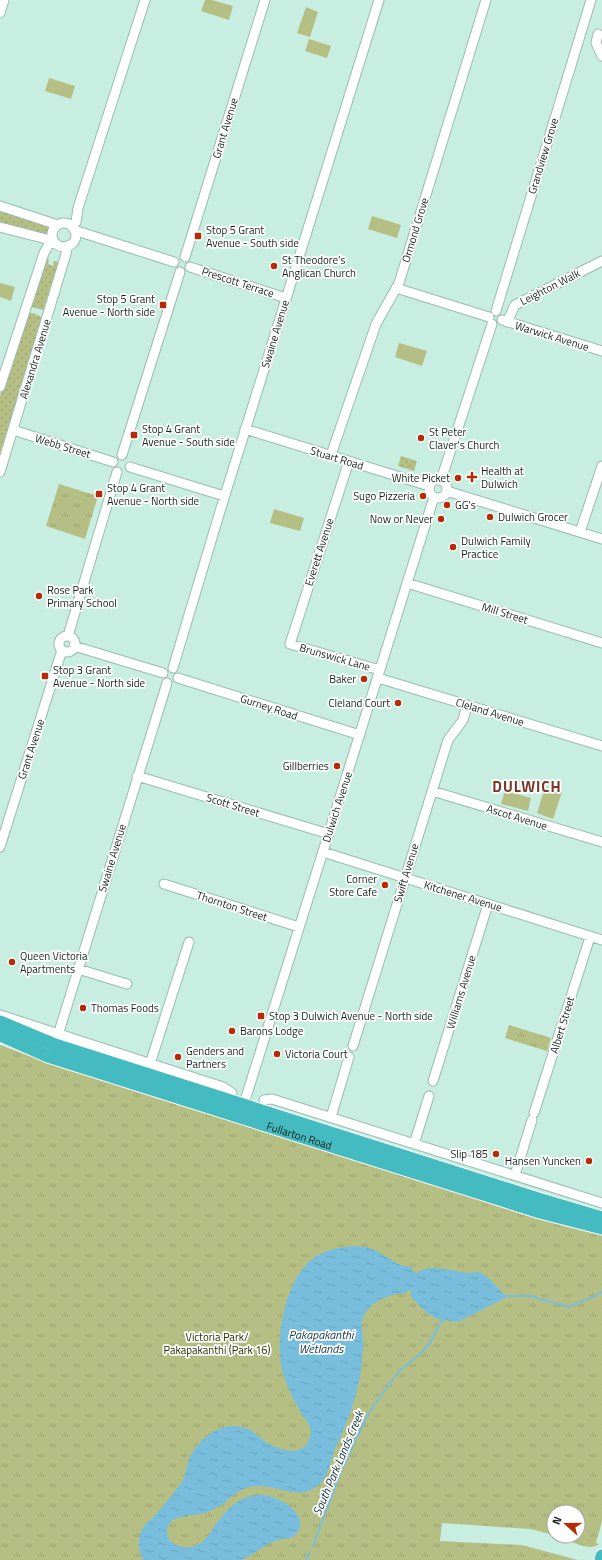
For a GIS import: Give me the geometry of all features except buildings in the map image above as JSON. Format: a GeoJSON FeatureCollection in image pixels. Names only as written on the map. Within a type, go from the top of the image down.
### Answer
{"type":"FeatureCollection","features":[{"type":"Feature","properties":{"kind":"highway","name":"Fullarton Road"},"geometry":{"type":"LineString","coordinates":[[0,1022],[53,1045],[241,1111],[364,1151],[540,1212],[602,1228]]}},
{"type":"Feature","properties":{"kind":"highway","name":"Fullarton Road"},"geometry":{"type":"LineString","coordinates":[[0,1035],[48,1056],[87,1056]]}},
{"type":"Feature","properties":{"kind":"highway","name":"Fullarton Road"},"geometry":{"type":"LineString","coordinates":[[364,1151],[602,1218]]}},
{"type":"Feature","properties":{"kind":"highway"},"geometry":{"type":"LineString","coordinates":[[601,1560],[602,1556]]}},
{"type":"Feature","properties":{"kind":"street"},"geometry":{"type":"LineString","coordinates":[[0,13],[4,0]]}},
{"type":"Feature","properties":{"kind":"street"},"geometry":{"type":"LineString","coordinates":[[0,227],[54,242],[61,246],[67,246],[73,242],[70,227],[72,218],[78,208],[145,0]]}},
{"type":"Feature","properties":{"kind":"street","name":"Grant Avenue"},"geometry":{"type":"LineString","coordinates":[[185,257],[265,0]]}},
{"type":"Feature","properties":{"kind":"street","name":"Swaine Avenue"},"geometry":{"type":"LineString","coordinates":[[173,668],[224,496],[379,0]]}},
{"type":"Feature","properties":{"kind":"street","name":"Ormond Grove"},"geometry":{"type":"LineString","coordinates":[[331,455],[376,324],[399,283],[486,0]]}},
{"type":"Feature","properties":{"kind":"street","name":"Grandview Grove"},"geometry":{"type":"LineString","coordinates":[[441,480],[591,0]]}},
{"type":"Feature","properties":{"kind":"street"},"geometry":{"type":"LineString","coordinates":[[582,29],[600,35],[596,43],[602,56]]}},
{"type":"Feature","properties":{"kind":"street"},"geometry":{"type":"LineString","coordinates":[[0,206],[70,227],[92,236],[174,262]]}},
{"type":"Feature","properties":{"kind":"street"},"geometry":{"type":"LineString","coordinates":[[54,242],[52,232],[70,227]]}},
{"type":"Feature","properties":{"kind":"street"},"geometry":{"type":"LineString","coordinates":[[31,236],[42,246],[44,253]]}},
{"type":"Feature","properties":{"kind":"street"},"geometry":{"type":"LineString","coordinates":[[0,387],[44,253],[49,244],[54,242]]}},
{"type":"Feature","properties":{"kind":"street","name":"Alexandra Avenue"},"geometry":{"type":"LineString","coordinates":[[0,472],[66,254],[67,246]]}},
{"type":"Feature","properties":{"kind":"street"},"geometry":{"type":"LineString","coordinates":[[179,257],[185,257],[189,260],[190,267],[185,272],[180,272],[176,269],[174,262],[179,257]]}},
{"type":"Feature","properties":{"kind":"street","name":"Leighton Walk"},"geometry":{"type":"LineString","coordinates":[[505,321],[515,305],[602,261]]}},
{"type":"Feature","properties":{"kind":"street","name":"Prescott Terrace"},"geometry":{"type":"LineString","coordinates":[[190,267],[286,298]]}},
{"type":"Feature","properties":{"kind":"street"},"geometry":{"type":"LineString","coordinates":[[122,455],[180,272]]}},
{"type":"Feature","properties":{"kind":"street"},"geometry":{"type":"LineString","coordinates":[[396,288],[492,317],[497,325],[505,321]]}},
{"type":"Feature","properties":{"kind":"street","name":"Warwick Avenue"},"geometry":{"type":"LineString","coordinates":[[505,321],[602,351]]}},
{"type":"Feature","properties":{"kind":"street","name":"Stuart Road"},"geometry":{"type":"LineString","coordinates":[[246,429],[429,486]]}},
{"type":"Feature","properties":{"kind":"street","name":"Webb Street"},"geometry":{"type":"LineString","coordinates":[[13,430],[113,462]]}},
{"type":"Feature","properties":{"kind":"street"},"geometry":{"type":"LineString","coordinates":[[117,472],[113,467],[113,462],[116,457],[122,455]]}},
{"type":"Feature","properties":{"kind":"street"},"geometry":{"type":"LineString","coordinates":[[122,455],[129,460],[130,467]]}},
{"type":"Feature","properties":{"kind":"street","name":"Everett Avenue"},"geometry":{"type":"LineString","coordinates":[[290,644],[348,461]]}},
{"type":"Feature","properties":{"kind":"street"},"geometry":{"type":"LineString","coordinates":[[580,532],[602,466]]}},
{"type":"Feature","properties":{"kind":"street"},"geometry":{"type":"LineString","coordinates":[[130,467],[224,496]]}},
{"type":"Feature","properties":{"kind":"street"},"geometry":{"type":"LineString","coordinates":[[117,472],[123,472],[130,467]]}},
{"type":"Feature","properties":{"kind":"street"},"geometry":{"type":"LineString","coordinates":[[68,636],[117,472]]}},
{"type":"Feature","properties":{"kind":"street"},"geometry":{"type":"LineString","coordinates":[[441,480],[446,483],[447,491],[442,498],[434,497],[430,494],[429,486],[432,481],[441,480]]}},
{"type":"Feature","properties":{"kind":"street"},"geometry":{"type":"LineString","coordinates":[[447,491],[602,539]]}},
{"type":"Feature","properties":{"kind":"street","name":"Dulwich Avenue"},"geometry":{"type":"LineString","coordinates":[[241,1111],[434,497]]}},
{"type":"Feature","properties":{"kind":"street","name":"Mill Street"},"geometry":{"type":"LineString","coordinates":[[407,583],[602,643]]}},
{"type":"Feature","properties":{"kind":"street"},"geometry":{"type":"LineString","coordinates":[[63,636],[68,636],[74,641],[74,646],[68,652],[62,650],[59,646],[59,640],[63,636]]}},
{"type":"Feature","properties":{"kind":"street","name":"Brunswick Lane"},"geometry":{"type":"LineString","coordinates":[[290,644],[379,674]]}},
{"type":"Feature","properties":{"kind":"street"},"geometry":{"type":"LineString","coordinates":[[74,646],[163,673]]}},
{"type":"Feature","properties":{"kind":"street","name":"Grant Avenue"},"geometry":{"type":"LineString","coordinates":[[0,848],[62,650]]}},
{"type":"Feature","properties":{"kind":"street"},"geometry":{"type":"LineString","coordinates":[[173,668],[177,671],[178,678],[175,682],[167,682],[163,678],[163,673],[166,669],[173,668]]}},
{"type":"Feature","properties":{"kind":"street","name":"Cleland Avenue"},"geometry":{"type":"LineString","coordinates":[[379,674],[467,705],[602,746]]}},
{"type":"Feature","properties":{"kind":"street","name":"Gurney Road"},"geometry":{"type":"LineString","coordinates":[[178,678],[360,736]]}},
{"type":"Feature","properties":{"kind":"street","name":"Swaine Avenue"},"geometry":{"type":"LineString","coordinates":[[58,1035],[167,682]]}},
{"type":"Feature","properties":{"kind":"street","name":"Swift Avenue"},"geometry":{"type":"LineString","coordinates":[[352,1046],[448,740],[462,720],[467,705]]}},
{"type":"Feature","properties":{"kind":"street","name":"Scott Street"},"geometry":{"type":"LineString","coordinates":[[137,776],[328,834]]}},
{"type":"Feature","properties":{"kind":"street","name":"Ascot Avenue"},"geometry":{"type":"LineString","coordinates":[[432,791],[602,842]]}},
{"type":"Feature","properties":{"kind":"street","name":"Kitchener Avenue"},"geometry":{"type":"LineString","coordinates":[[323,852],[602,940]]}},
{"type":"Feature","properties":{"kind":"street","name":"Thornton Street"},"geometry":{"type":"LineString","coordinates":[[164,884],[299,927]]}},
{"type":"Feature","properties":{"kind":"street","name":"Williams Avenue"},"geometry":{"type":"LineString","coordinates":[[433,1081],[488,904]]}},
{"type":"Feature","properties":{"kind":"street","name":"Albert Street"},"geometry":{"type":"LineString","coordinates":[[515,1175],[590,937]]}},
{"type":"Feature","properties":{"kind":"street"},"geometry":{"type":"LineString","coordinates":[[150,1064],[189,942]]}},
{"type":"Feature","properties":{"kind":"street"},"geometry":{"type":"LineString","coordinates":[[78,969],[127,984]]}},
{"type":"Feature","properties":{"kind":"street","name":"Fullarton Road"},"geometry":{"type":"LineString","coordinates":[[0,1016],[58,1035],[87,1056],[150,1064],[223,1087],[232,1093]]}},
{"type":"Feature","properties":{"kind":"street"},"geometry":{"type":"LineString","coordinates":[[331,1117],[349,1058]]}},
{"type":"Feature","properties":{"kind":"street"},"geometry":{"type":"LineString","coordinates":[[414,1144],[429,1096]]}},
{"type":"Feature","properties":{"kind":"street"},"geometry":{"type":"LineString","coordinates":[[264,1100],[272,1099],[602,1203]]}},
{"type":"Feature","properties":{"kind":"street"},"geometry":{"type":"LineString","coordinates":[[364,1151],[370,1130]]}},
{"type":"Feature","properties":{"kind":"green space"},"geometry":{"type":"Polygon","coordinates":[[[205,0],[212,0],[233,6],[229,20],[201,11],[205,0]]]}},
{"type":"Feature","properties":{"kind":"green space"},"geometry":{"type":"Polygon","coordinates":[[[306,7],[318,12],[310,37],[297,33],[306,7]]]}},
{"type":"Feature","properties":{"kind":"green space"},"geometry":{"type":"Polygon","coordinates":[[[309,39],[331,46],[327,58],[305,51],[309,39]]]}},
{"type":"Feature","properties":{"kind":"green space"},"geometry":{"type":"Polygon","coordinates":[[[49,78],[75,86],[71,99],[45,91],[49,78]]]}},
{"type":"Feature","properties":{"kind":"green space"},"geometry":{"type":"Polygon","coordinates":[[[0,209],[52,225],[48,235],[0,225],[0,209]]]}},
{"type":"Feature","properties":{"kind":"green space"},"geometry":{"type":"Polygon","coordinates":[[[372,216],[401,225],[397,238],[368,229],[372,216]]]}},
{"type":"Feature","properties":{"kind":"green space"},"geometry":{"type":"Polygon","coordinates":[[[44,258],[49,259],[48,264],[53,266],[54,261],[59,262],[43,310],[31,307],[44,258]]]}},
{"type":"Feature","properties":{"kind":"green space"},"geometry":{"type":"Polygon","coordinates":[[[0,283],[15,287],[11,301],[0,297],[0,283]]]}},
{"type":"Feature","properties":{"kind":"green space"},"geometry":{"type":"Polygon","coordinates":[[[29,312],[40,316],[42,319],[0,453],[0,396],[26,314],[29,312]]]}},
{"type":"Feature","properties":{"kind":"green space"},"geometry":{"type":"Polygon","coordinates":[[[399,343],[427,351],[422,366],[395,357],[399,343]]]}},
{"type":"Feature","properties":{"kind":"green space"},"geometry":{"type":"Polygon","coordinates":[[[401,456],[417,461],[414,471],[398,466],[401,456]]]}},
{"type":"Feature","properties":{"kind":"green space"},"geometry":{"type":"Polygon","coordinates":[[[59,484],[98,496],[85,539],[46,526],[59,484]]]}},
{"type":"Feature","properties":{"kind":"green space"},"geometry":{"type":"Polygon","coordinates":[[[274,509],[304,518],[300,531],[270,523],[274,509]]]}},
{"type":"Feature","properties":{"kind":"green space"},"geometry":{"type":"Polygon","coordinates":[[[545,787],[562,792],[553,819],[537,813],[545,787]]]}},
{"type":"Feature","properties":{"kind":"green space"},"geometry":{"type":"Polygon","coordinates":[[[505,791],[531,798],[528,811],[501,804],[505,791]]]}},
{"type":"Feature","properties":{"kind":"green space"},"geometry":{"type":"Polygon","coordinates":[[[509,1025],[551,1038],[547,1051],[505,1038],[509,1025]]]}},
{"type":"Feature","properties":{"kind":"green space","name":"Victoria Park/ Pakapakanthi (Park 16)"},"geometry":{"type":"Polygon","coordinates":[[[0,1045],[38,1059],[539,1217],[602,1232],[602,1521],[596,1543],[599,1544],[588,1547],[578,1544],[586,1544],[586,1504],[546,1504],[546,1533],[530,1529],[442,1523],[440,1541],[522,1545],[578,1560],[0,1560],[0,1045]]]}},
{"type":"Feature","properties":{"kind":"water","name":"Pakapakanthi Wetlands"},"geometry":{"type":"Polygon","coordinates":[[[353,1246],[366,1247],[377,1251],[398,1264],[412,1268],[413,1271],[417,1273],[428,1268],[442,1268],[469,1273],[480,1272],[507,1297],[458,1322],[437,1319],[427,1313],[411,1297],[411,1291],[408,1290],[406,1293],[388,1296],[372,1305],[363,1318],[361,1373],[354,1403],[323,1480],[315,1488],[306,1492],[288,1491],[260,1486],[246,1488],[235,1494],[223,1504],[205,1513],[185,1516],[171,1521],[167,1531],[171,1541],[175,1544],[181,1547],[193,1547],[207,1537],[225,1513],[237,1502],[244,1498],[260,1495],[269,1496],[281,1501],[288,1505],[298,1515],[300,1528],[296,1534],[292,1537],[271,1543],[241,1560],[144,1560],[139,1548],[139,1539],[144,1526],[179,1487],[193,1451],[207,1436],[220,1429],[235,1426],[248,1429],[267,1443],[286,1450],[291,1451],[300,1449],[309,1441],[311,1430],[291,1393],[281,1365],[281,1331],[288,1296],[295,1280],[304,1267],[315,1257],[333,1249],[353,1246]]]}},
{"type":"Feature","properties":{"kind":"waterway","name":"South Park Lands Creek"},"geometry":{"type":"LineString","coordinates":[[504,1296],[530,1296],[569,1307],[602,1292]]}},
{"type":"Feature","properties":{"kind":"waterway","name":"South Park Lands Creek"},"geometry":{"type":"LineString","coordinates":[[313,1546],[341,1471],[367,1416],[397,1373],[421,1353],[430,1343],[439,1325],[444,1319]]}},
{"type":"Feature","properties":{"kind":"waterway","name":"South Park Lands Creek"},"geometry":{"type":"LineString","coordinates":[[306,1560],[310,1552]]}},
{"type":"Feature","properties":{"kind":"place","name":"Stop 5 Grant Avenue - South side"},"geometry":{"type":"Point","coordinates":[198,236]}},
{"type":"Feature","properties":{"kind":"place","name":"St Theodore’s Anglican Church"},"geometry":{"type":"Point","coordinates":[274,266]}},
{"type":"Feature","properties":{"kind":"place","name":"Stop 5 Grant Avenue - North side"},"geometry":{"type":"Point","coordinates":[163,305]}},
{"type":"Feature","properties":{"kind":"place","name":"Stop 4 Grant Avenue - South side"},"geometry":{"type":"Point","coordinates":[134,435]}},
{"type":"Feature","properties":{"kind":"place","name":"St Peter Claver's Church"},"geometry":{"type":"Point","coordinates":[421,438]}},
{"type":"Feature","properties":{"kind":"place","name":"Health at Dulwich"},"geometry":{"type":"Point","coordinates":[472,477]}},
{"type":"Feature","properties":{"kind":"place","name":"White Picket"},"geometry":{"type":"Point","coordinates":[458,478]}},
{"type":"Feature","properties":{"kind":"place","name":"Stop 4 Grant Avenue - North side"},"geometry":{"type":"Point","coordinates":[99,494]}},
{"type":"Feature","properties":{"kind":"place","name":"Sugo Pizzeria"},"geometry":{"type":"Point","coordinates":[423,496]}},
{"type":"Feature","properties":{"kind":"place","name":"GG's"},"geometry":{"type":"Point","coordinates":[447,505]}},
{"type":"Feature","properties":{"kind":"place","name":"Dulwich Grocer"},"geometry":{"type":"Point","coordinates":[490,517]}},
{"type":"Feature","properties":{"kind":"place","name":"Now or Never"},"geometry":{"type":"Point","coordinates":[441,519]}},
{"type":"Feature","properties":{"kind":"place","name":"Dulwich Family Practice"},"geometry":{"type":"Point","coordinates":[453,547]}},
{"type":"Feature","properties":{"kind":"place","name":"Rose Park Primary School"},"geometry":{"type":"Point","coordinates":[39,596]}},
{"type":"Feature","properties":{"kind":"place","name":"Stop 3 Grant Avenue - North side"},"geometry":{"type":"Point","coordinates":[45,676]}},
{"type":"Feature","properties":{"kind":"place","name":"Baker"},"geometry":{"type":"Point","coordinates":[364,679]}},
{"type":"Feature","properties":{"kind":"place","name":"Cleland Court"},"geometry":{"type":"Point","coordinates":[398,703]}},
{"type":"Feature","properties":{"kind":"place","name":"Gillberries"},"geometry":{"type":"Point","coordinates":[337,766]}},
{"type":"Feature","properties":{"kind":"place","name":"Corner Store Cafe"},"geometry":{"type":"Point","coordinates":[385,885]}},
{"type":"Feature","properties":{"kind":"place","name":"Queen Victoria Apartments"},"geometry":{"type":"Point","coordinates":[12,962]}},
{"type":"Feature","properties":{"kind":"place","name":"Thomas Foods"},"geometry":{"type":"Point","coordinates":[83,1008]}},
{"type":"Feature","properties":{"kind":"place","name":"Stop 3 Dulwich Avenue - North side"},"geometry":{"type":"Point","coordinates":[261,1016]}},
{"type":"Feature","properties":{"kind":"place","name":"Barons Lodge"},"geometry":{"type":"Point","coordinates":[232,1031]}},
{"type":"Feature","properties":{"kind":"place","name":"Victoria Court"},"geometry":{"type":"Point","coordinates":[277,1054]}},
{"type":"Feature","properties":{"kind":"place","name":"Genders and Partners"},"geometry":{"type":"Point","coordinates":[178,1057]}},
{"type":"Feature","properties":{"kind":"place","name":"Slip 185"},"geometry":{"type":"Point","coordinates":[496,1154]}},
{"type":"Feature","properties":{"kind":"place","name":"Hansen Yuncken"},"geometry":{"type":"Point","coordinates":[589,1161]}},
{"type":"Feature","properties":{"kind":"district","name":"DULWICH"},"geometry":{"type":"Point","coordinates":[527,786]}}]}
